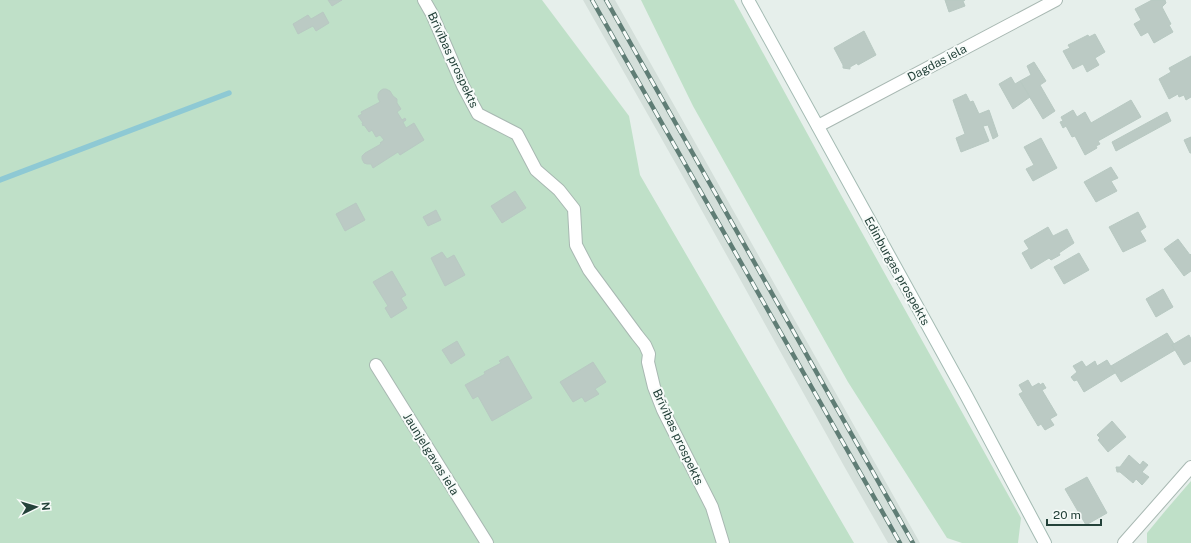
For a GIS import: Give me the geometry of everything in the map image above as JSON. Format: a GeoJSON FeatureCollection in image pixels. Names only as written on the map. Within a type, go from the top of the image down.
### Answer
{"type":"FeatureCollection","features":[{"type":"Feature","properties":{"kind":"street","name":"Brīvības prospekts"},"geometry":{"type":"LineString","coordinates":[[424,0],[432,14],[463,86],[478,114],[517,134],[536,170],[559,190],[574,209],[576,245],[589,270],[645,345],[649,354],[648,362],[654,387],[663,410],[712,507],[723,543]]}},
{"type":"Feature","properties":{"kind":"street","name":"Edinburgas prospekts"},"geometry":{"type":"LineString","coordinates":[[748,0],[1046,543]]}},
{"type":"Feature","properties":{"kind":"street","name":"Dagdas iela"},"geometry":{"type":"LineString","coordinates":[[818,126],[1056,0]]}},
{"type":"Feature","properties":{"kind":"street","name":"Jaunjelgavas iela"},"geometry":{"type":"LineString","coordinates":[[376,365],[487,543]]}},
{"type":"Feature","properties":{"kind":"street"},"geometry":{"type":"LineString","coordinates":[[1124,543],[1191,467]]}},
{"type":"Feature","properties":{"kind":"shaded area"},"geometry":{"type":"Polygon","coordinates":[[[583,0],[615,0],[920,543],[888,543],[583,0]]]}},
{"type":"Feature","properties":{"kind":"green space"},"geometry":{"type":"Polygon","coordinates":[[[0,0],[542,0],[629,116],[640,175],[854,543],[0,543],[0,0]]]}},
{"type":"Feature","properties":{"kind":"green space"},"geometry":{"type":"Polygon","coordinates":[[[641,0],[734,0],[1021,518],[1018,543],[962,543],[947,538],[848,382],[693,106],[641,0]]]}},
{"type":"Feature","properties":{"kind":"green space"},"geometry":{"type":"Polygon","coordinates":[[[1191,481],[1191,543],[1147,543],[1147,533],[1191,481]]]}},
{"type":"Feature","properties":{"kind":"building"},"geometry":{"type":"Polygon","coordinates":[[[328,0],[342,0],[332,6],[328,0]]]}},
{"type":"Feature","properties":{"kind":"building"},"geometry":{"type":"Polygon","coordinates":[[[945,0],[965,0],[963,1],[965,6],[949,12],[945,0]]]}},
{"type":"Feature","properties":{"kind":"building"},"geometry":{"type":"Polygon","coordinates":[[[1152,0],[1165,0],[1166,3],[1162,7],[1171,24],[1169,25],[1173,32],[1154,43],[1148,32],[1141,36],[1134,24],[1141,20],[1135,9],[1152,0]]]}},
{"type":"Feature","properties":{"kind":"building"},"geometry":{"type":"Polygon","coordinates":[[[323,12],[329,23],[316,31],[313,26],[298,34],[293,24],[308,15],[311,19],[323,12]]]}},
{"type":"Feature","properties":{"kind":"building"},"geometry":{"type":"Polygon","coordinates":[[[864,31],[876,55],[858,65],[857,63],[850,67],[850,69],[843,68],[843,65],[834,48],[864,31]]]}},
{"type":"Feature","properties":{"kind":"building"},"geometry":{"type":"Polygon","coordinates":[[[1095,34],[1105,52],[1095,58],[1099,65],[1087,72],[1083,64],[1073,69],[1063,51],[1070,48],[1068,45],[1088,35],[1089,37],[1095,34]]]}},
{"type":"Feature","properties":{"kind":"building"},"geometry":{"type":"Polygon","coordinates":[[[1191,56],[1191,97],[1186,100],[1184,95],[1179,97],[1178,94],[1169,99],[1159,79],[1171,72],[1169,68],[1191,56]]]}},
{"type":"Feature","properties":{"kind":"building"},"geometry":{"type":"Polygon","coordinates":[[[1034,62],[1046,81],[1040,85],[1055,111],[1043,119],[1020,81],[1031,75],[1027,66],[1034,62]]]}},
{"type":"Feature","properties":{"kind":"building"},"geometry":{"type":"Polygon","coordinates":[[[1011,77],[1015,84],[1020,81],[1030,97],[1013,109],[999,84],[1011,77]]]}},
{"type":"Feature","properties":{"kind":"building"},"geometry":{"type":"Polygon","coordinates":[[[383,89],[390,91],[397,99],[397,103],[401,109],[397,112],[402,120],[405,118],[406,120],[403,122],[406,128],[414,123],[424,140],[400,155],[398,152],[373,168],[371,164],[364,163],[362,156],[381,144],[380,143],[384,140],[380,135],[376,137],[372,130],[369,132],[364,125],[363,126],[363,123],[358,116],[362,114],[361,112],[380,102],[378,94],[383,89]]]}},
{"type":"Feature","properties":{"kind":"building"},"geometry":{"type":"Polygon","coordinates":[[[966,94],[970,102],[973,101],[979,114],[989,110],[998,136],[993,139],[988,125],[983,126],[989,141],[961,152],[956,138],[965,134],[953,100],[966,94]]]}},
{"type":"Feature","properties":{"kind":"building"},"geometry":{"type":"Polygon","coordinates":[[[1131,100],[1141,117],[1098,141],[1100,144],[1096,146],[1097,148],[1085,155],[1075,136],[1072,137],[1066,126],[1063,128],[1060,122],[1063,121],[1061,117],[1073,110],[1077,117],[1085,112],[1091,123],[1131,100]]]}},
{"type":"Feature","properties":{"kind":"building"},"geometry":{"type":"Polygon","coordinates":[[[1167,112],[1171,121],[1116,151],[1112,142],[1167,112]]]}},
{"type":"Feature","properties":{"kind":"building"},"geometry":{"type":"Polygon","coordinates":[[[1191,137],[1191,153],[1190,153],[1184,140],[1191,137]]]}},
{"type":"Feature","properties":{"kind":"building"},"geometry":{"type":"Polygon","coordinates":[[[1041,138],[1057,168],[1033,181],[1026,169],[1034,165],[1024,147],[1041,138]]]}},
{"type":"Feature","properties":{"kind":"building"},"geometry":{"type":"Polygon","coordinates":[[[1111,167],[1118,178],[1111,181],[1117,191],[1096,202],[1084,182],[1111,167]]]}},
{"type":"Feature","properties":{"kind":"building"},"geometry":{"type":"Polygon","coordinates":[[[515,191],[526,208],[502,223],[491,206],[515,191]]]}},
{"type":"Feature","properties":{"kind":"building"},"geometry":{"type":"Polygon","coordinates":[[[356,203],[365,220],[345,231],[336,214],[356,203]]]}},
{"type":"Feature","properties":{"kind":"building"},"geometry":{"type":"Polygon","coordinates":[[[436,210],[441,220],[428,226],[423,217],[436,210]]]}},
{"type":"Feature","properties":{"kind":"building"},"geometry":{"type":"Polygon","coordinates":[[[1138,212],[1146,227],[1140,231],[1146,241],[1123,252],[1109,227],[1138,212]]]}},
{"type":"Feature","properties":{"kind":"building"},"geometry":{"type":"Polygon","coordinates":[[[1048,227],[1053,236],[1067,229],[1074,243],[1059,253],[1060,255],[1051,260],[1049,258],[1031,269],[1022,253],[1029,249],[1024,241],[1048,227]]]}},
{"type":"Feature","properties":{"kind":"building"},"geometry":{"type":"Polygon","coordinates":[[[1178,239],[1190,255],[1191,254],[1191,271],[1184,276],[1164,249],[1178,239]]]}},
{"type":"Feature","properties":{"kind":"building"},"geometry":{"type":"Polygon","coordinates":[[[442,252],[447,259],[454,255],[465,275],[445,286],[431,258],[442,252]]]}},
{"type":"Feature","properties":{"kind":"building"},"geometry":{"type":"Polygon","coordinates":[[[1079,253],[1089,270],[1064,284],[1054,267],[1079,253]]]}},
{"type":"Feature","properties":{"kind":"building"},"geometry":{"type":"Polygon","coordinates":[[[392,271],[406,295],[401,298],[407,308],[391,318],[385,308],[388,306],[373,282],[392,271]]]}},
{"type":"Feature","properties":{"kind":"building"},"geometry":{"type":"Polygon","coordinates":[[[1163,289],[1173,307],[1156,317],[1146,299],[1163,289]]]}},
{"type":"Feature","properties":{"kind":"building"},"geometry":{"type":"Polygon","coordinates":[[[1167,333],[1174,344],[1172,345],[1175,350],[1121,382],[1111,366],[1167,333]]]}},
{"type":"Feature","properties":{"kind":"building"},"geometry":{"type":"Polygon","coordinates":[[[1189,335],[1191,339],[1191,361],[1184,365],[1172,345],[1189,335]]]}},
{"type":"Feature","properties":{"kind":"building"},"geometry":{"type":"Polygon","coordinates":[[[457,341],[465,355],[451,364],[442,350],[457,341]]]}},
{"type":"Feature","properties":{"kind":"building"},"geometry":{"type":"Polygon","coordinates":[[[508,356],[532,398],[492,421],[478,396],[473,399],[465,385],[485,374],[484,372],[501,363],[499,361],[508,356]]]}},
{"type":"Feature","properties":{"kind":"building"},"geometry":{"type":"Polygon","coordinates":[[[1107,360],[1115,373],[1084,392],[1077,380],[1074,381],[1071,377],[1077,372],[1073,366],[1082,361],[1086,367],[1095,361],[1097,366],[1107,360]]]}},
{"type":"Feature","properties":{"kind":"building"},"geometry":{"type":"Polygon","coordinates":[[[593,362],[606,382],[595,389],[599,394],[585,402],[582,397],[573,402],[560,382],[593,362]]]}},
{"type":"Feature","properties":{"kind":"building"},"geometry":{"type":"Polygon","coordinates":[[[1028,380],[1032,387],[1039,383],[1040,385],[1043,383],[1046,388],[1042,390],[1057,415],[1050,419],[1054,425],[1045,430],[1041,424],[1038,426],[1019,394],[1023,392],[1019,385],[1028,380]]]}},
{"type":"Feature","properties":{"kind":"building"},"geometry":{"type":"Polygon","coordinates":[[[1112,421],[1126,437],[1108,452],[1098,440],[1100,438],[1097,435],[1112,421]]]}},
{"type":"Feature","properties":{"kind":"building"},"geometry":{"type":"Polygon","coordinates":[[[1129,455],[1140,465],[1143,461],[1148,465],[1142,472],[1149,477],[1142,485],[1136,479],[1133,483],[1120,472],[1117,472],[1116,467],[1120,467],[1129,455]]]}},
{"type":"Feature","properties":{"kind":"building"},"geometry":{"type":"Polygon","coordinates":[[[1087,477],[1107,513],[1086,525],[1065,489],[1087,477]]]}},
{"type":"Feature","properties":{"kind":"waterway"},"geometry":{"type":"LineString","coordinates":[[0,180],[229,93]]}},
{"type":"Feature","properties":{"kind":"railway"},"geometry":{"type":"LineString","coordinates":[[592,0],[900,543]]}},
{"type":"Feature","properties":{"kind":"railway"},"geometry":{"type":"LineString","coordinates":[[606,0],[913,543]]}}]}
